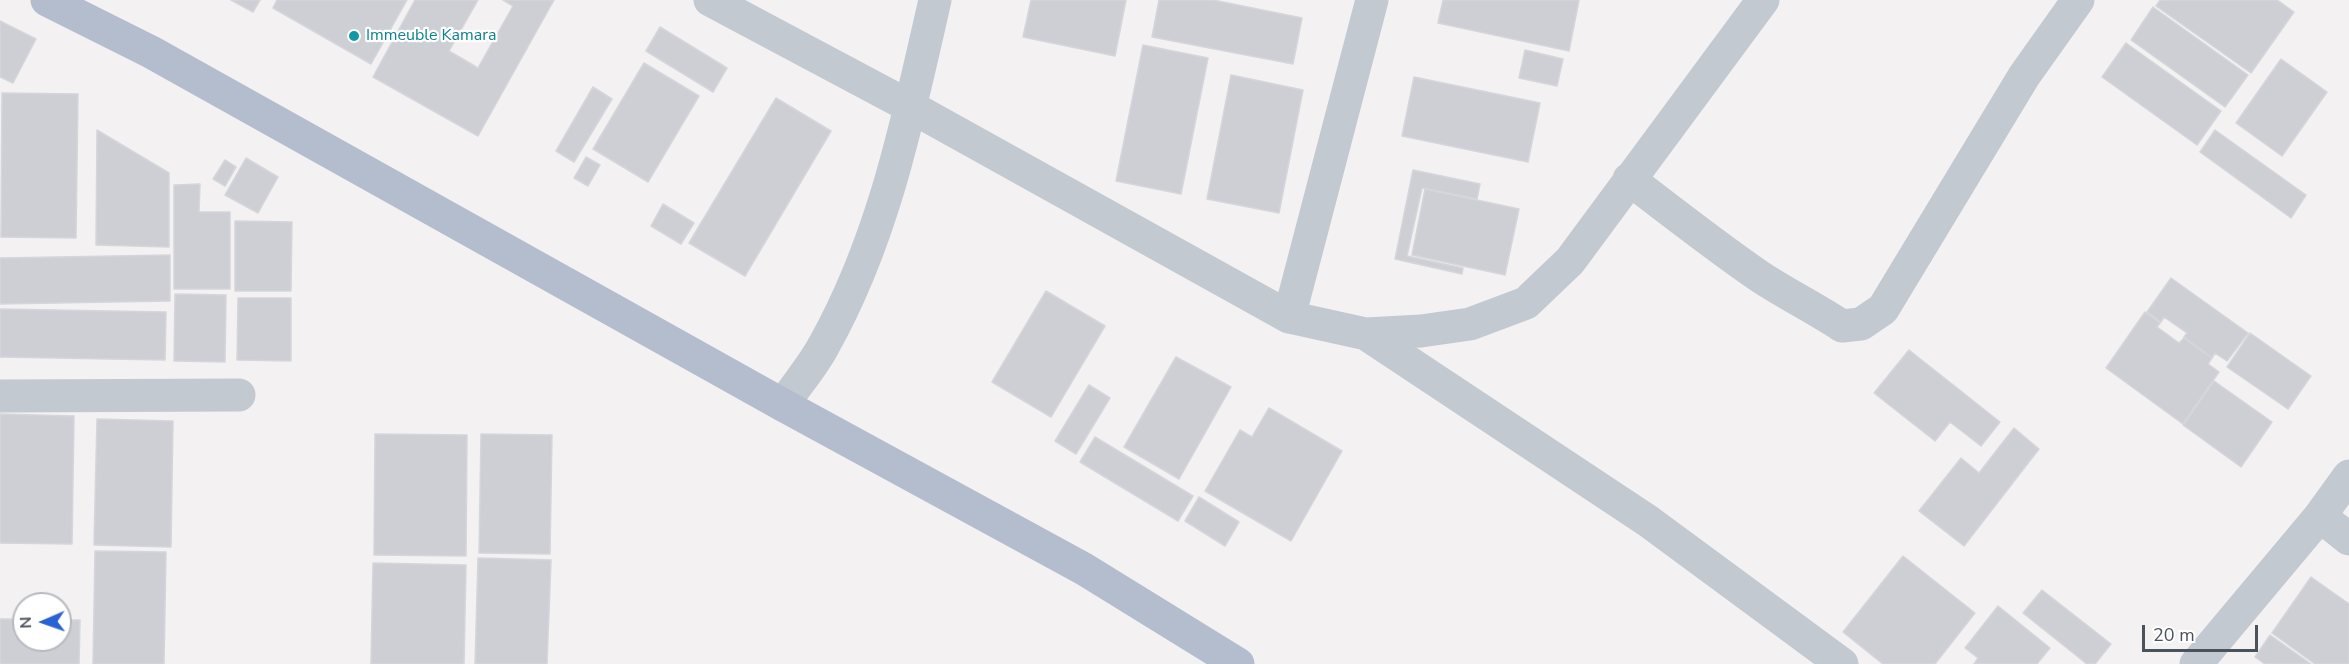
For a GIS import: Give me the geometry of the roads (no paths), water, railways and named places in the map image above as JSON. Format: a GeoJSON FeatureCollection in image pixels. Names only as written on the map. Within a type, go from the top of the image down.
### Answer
{"type":"FeatureCollection","features":[{"type":"Feature","properties":{"kind":"main road"},"geometry":{"type":"LineString","coordinates":[[47,0],[152,52],[783,405],[1084,569],[1238,664]]}},
{"type":"Feature","properties":{"kind":"street"},"geometry":{"type":"LineString","coordinates":[[710,0],[911,107],[1289,317],[1366,334],[1421,331],[1470,324],[1526,303],[1570,261],[1763,0]]}},
{"type":"Feature","properties":{"kind":"street"},"geometry":{"type":"LineString","coordinates":[[783,405],[824,346],[861,270],[891,183],[911,107],[934,0]]}},
{"type":"Feature","properties":{"kind":"street"},"geometry":{"type":"LineString","coordinates":[[1289,317],[1372,0]]}},
{"type":"Feature","properties":{"kind":"street"},"geometry":{"type":"LineString","coordinates":[[1629,179],[1707,240],[1762,278],[1808,303],[1842,326],[1862,324],[1883,309],[2024,76],[2078,0]]}},
{"type":"Feature","properties":{"kind":"street"},"geometry":{"type":"LineString","coordinates":[[1366,334],[1648,521],[1842,664]]}},
{"type":"Feature","properties":{"kind":"street"},"geometry":{"type":"LineString","coordinates":[[0,396],[239,395]]}},
{"type":"Feature","properties":{"kind":"street"},"geometry":{"type":"LineString","coordinates":[[2196,664],[2320,516],[2349,476]]}},
{"type":"Feature","properties":{"kind":"street"},"geometry":{"type":"LineString","coordinates":[[2320,516],[2349,539]]}},
{"type":"Feature","properties":{"kind":"place","name":"Immeuble Kamara"},"geometry":{"type":"Point","coordinates":[354,36]}}]}
